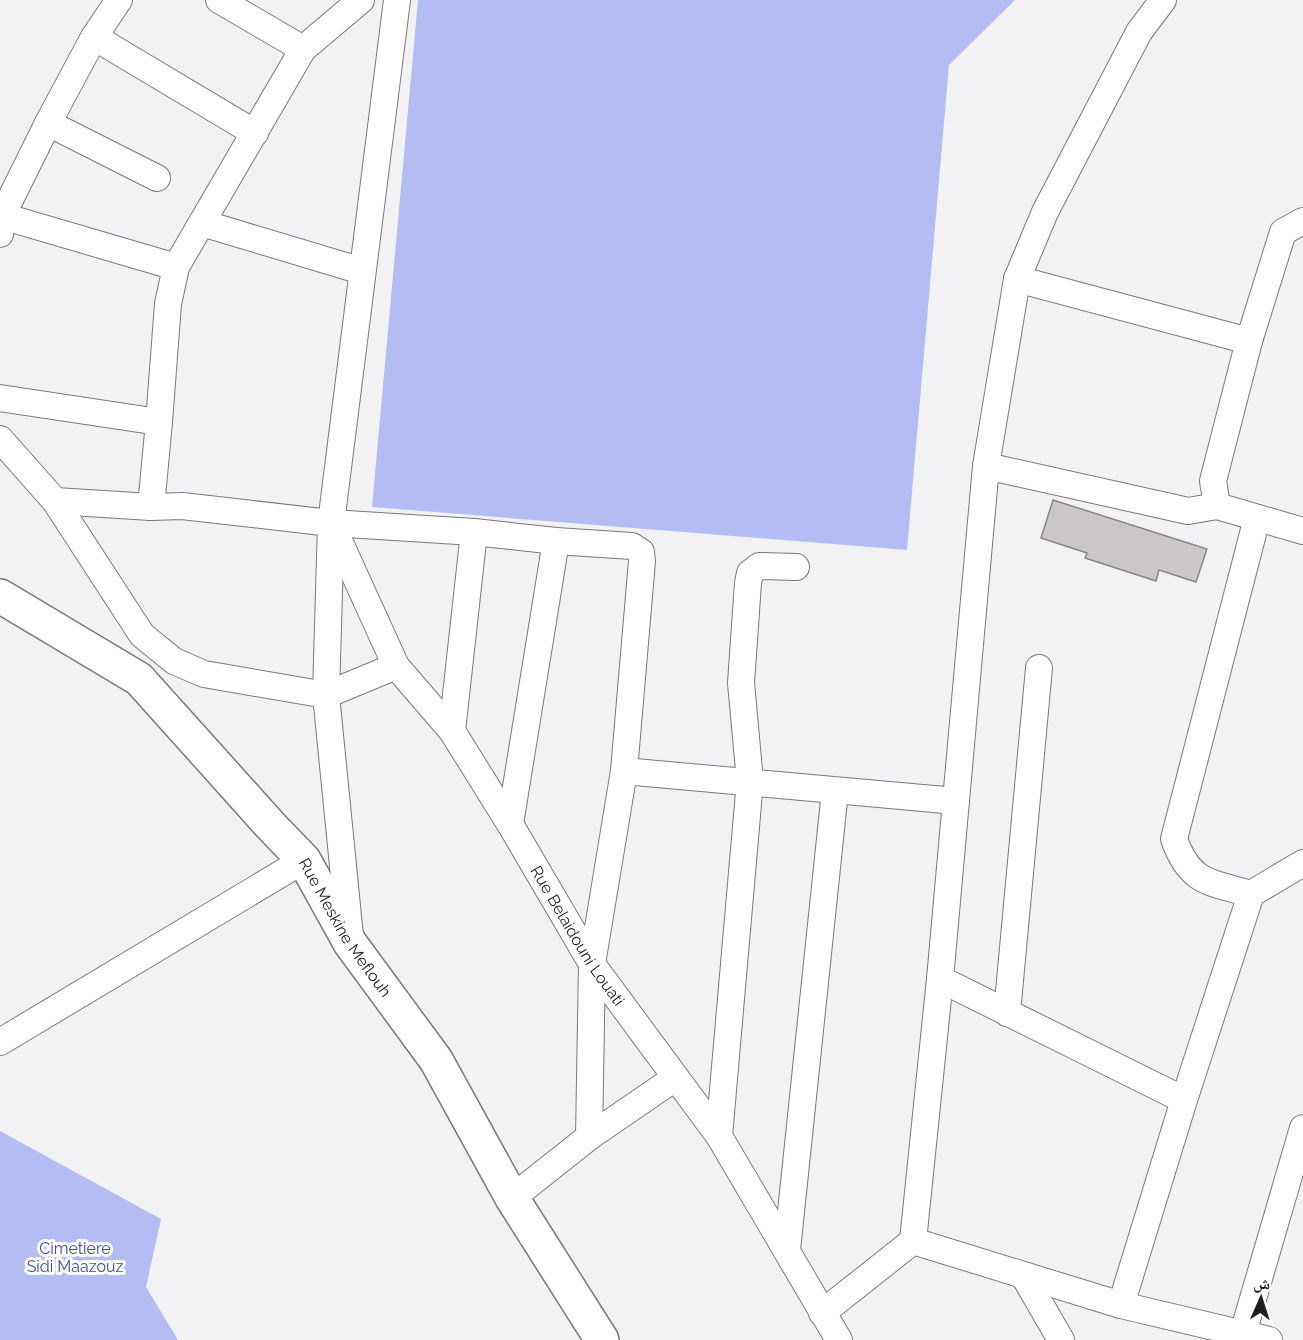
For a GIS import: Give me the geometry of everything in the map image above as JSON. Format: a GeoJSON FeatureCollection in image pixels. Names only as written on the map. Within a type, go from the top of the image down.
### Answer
{"type":"FeatureCollection","features":[{"type":"Feature","properties":{"kind":"main road","name":"Rue Meskine Meflouh"},"geometry":{"type":"LineString","coordinates":[[0,596],[139,679],[304,860],[350,943],[436,1060],[513,1198],[602,1340]]}},
{"type":"Feature","properties":{"kind":"street"},"geometry":{"type":"LineString","coordinates":[[119,0],[94,37],[48,123],[1,225],[176,267]]}},
{"type":"Feature","properties":{"kind":"street"},"geometry":{"type":"LineString","coordinates":[[219,0],[303,49]]}},
{"type":"Feature","properties":{"kind":"street"},"geometry":{"type":"LineString","coordinates":[[151,507],[168,304],[176,267],[303,49],[361,0]]}},
{"type":"Feature","properties":{"kind":"street"},"geometry":{"type":"LineString","coordinates":[[350,943],[326,695],[331,523],[397,0]]}},
{"type":"Feature","properties":{"kind":"street"},"geometry":{"type":"LineString","coordinates":[[822,1313],[913,1241],[940,979],[986,466],[1017,279],[1045,212],[1140,32],[1163,0]]}},
{"type":"Feature","properties":{"kind":"street"},"geometry":{"type":"LineString","coordinates":[[94,37],[255,133]]}},
{"type":"Feature","properties":{"kind":"street"},"geometry":{"type":"LineString","coordinates":[[48,123],[157,178]]}},
{"type":"Feature","properties":{"kind":"street"},"geometry":{"type":"LineString","coordinates":[[1217,506],[1213,481],[1250,341],[1283,231],[1303,221]]}},
{"type":"Feature","properties":{"kind":"street"},"geometry":{"type":"LineString","coordinates":[[202,223],[363,271]]}},
{"type":"Feature","properties":{"kind":"street"},"geometry":{"type":"LineString","coordinates":[[1017,279],[1250,341]]}},
{"type":"Feature","properties":{"kind":"street"},"geometry":{"type":"LineString","coordinates":[[0,398],[159,422]]}},
{"type":"Feature","properties":{"kind":"street"},"geometry":{"type":"LineString","coordinates":[[0,439],[55,501],[142,635],[174,661],[204,674],[326,695],[396,666]]}},
{"type":"Feature","properties":{"kind":"street"},"geometry":{"type":"LineString","coordinates":[[986,466],[1188,511],[1217,506],[1303,531]]}},
{"type":"Feature","properties":{"kind":"street"},"geometry":{"type":"LineString","coordinates":[[55,501],[151,507],[182,506],[331,523],[474,532],[632,546],[641,552],[624,771],[592,964],[589,1137]]}},
{"type":"Feature","properties":{"kind":"street"},"geometry":{"type":"LineString","coordinates":[[1251,894],[1199,879],[1181,860],[1174,839],[1257,518]]}},
{"type":"Feature","properties":{"kind":"street","name":"Rue Belaidouni Louati"},"geometry":{"type":"LineString","coordinates":[[331,523],[396,666],[452,731],[510,824],[592,964],[718,1136],[839,1340]]}},
{"type":"Feature","properties":{"kind":"street"},"geometry":{"type":"LineString","coordinates":[[452,731],[474,532]]}},
{"type":"Feature","properties":{"kind":"street"},"geometry":{"type":"LineString","coordinates":[[510,824],[556,541]]}},
{"type":"Feature","properties":{"kind":"street"},"geometry":{"type":"LineString","coordinates":[[718,1136],[750,781],[741,683],[747,583],[750,573],[759,566],[796,567]]}},
{"type":"Feature","properties":{"kind":"street"},"geometry":{"type":"LineString","coordinates":[[1007,1013],[1039,668]]}},
{"type":"Feature","properties":{"kind":"street"},"geometry":{"type":"LineString","coordinates":[[624,771],[956,801]]}},
{"type":"Feature","properties":{"kind":"street"},"geometry":{"type":"LineString","coordinates":[[787,1250],[835,791]]}},
{"type":"Feature","properties":{"kind":"street"},"geometry":{"type":"LineString","coordinates":[[0,1042],[304,860]]}},
{"type":"Feature","properties":{"kind":"street"},"geometry":{"type":"LineString","coordinates":[[1121,1305],[1251,894],[1303,863]]}},
{"type":"Feature","properties":{"kind":"street"},"geometry":{"type":"LineString","coordinates":[[940,979],[1184,1100]]}},
{"type":"Feature","properties":{"kind":"street"},"geometry":{"type":"LineString","coordinates":[[513,1198],[589,1137],[675,1078]]}},
{"type":"Feature","properties":{"kind":"street"},"geometry":{"type":"LineString","coordinates":[[1243,1333],[1303,1128]]}},
{"type":"Feature","properties":{"kind":"street"},"geometry":{"type":"LineString","coordinates":[[913,1241],[1121,1305],[1269,1340]]}},
{"type":"Feature","properties":{"kind":"street"},"geometry":{"type":"LineString","coordinates":[[1024,1276],[1061,1340]]}},
{"type":"Feature","properties":{"kind":"green space"},"geometry":{"type":"Polygon","coordinates":[[[418,0],[1015,0],[949,65],[907,550],[372,507],[418,0]]]}},
{"type":"Feature","properties":{"kind":"green space","name":"Cimetiere Sidi Maazouz"},"geometry":{"type":"Polygon","coordinates":[[[0,1131],[161,1219],[146,1287],[178,1340],[0,1340],[0,1131]]]}},
{"type":"Feature","properties":{"kind":"building"},"geometry":{"type":"Polygon","coordinates":[[[1053,500],[1207,549],[1196,582],[1159,570],[1156,581],[1085,558],[1087,553],[1041,538],[1053,500]]]}}]}
